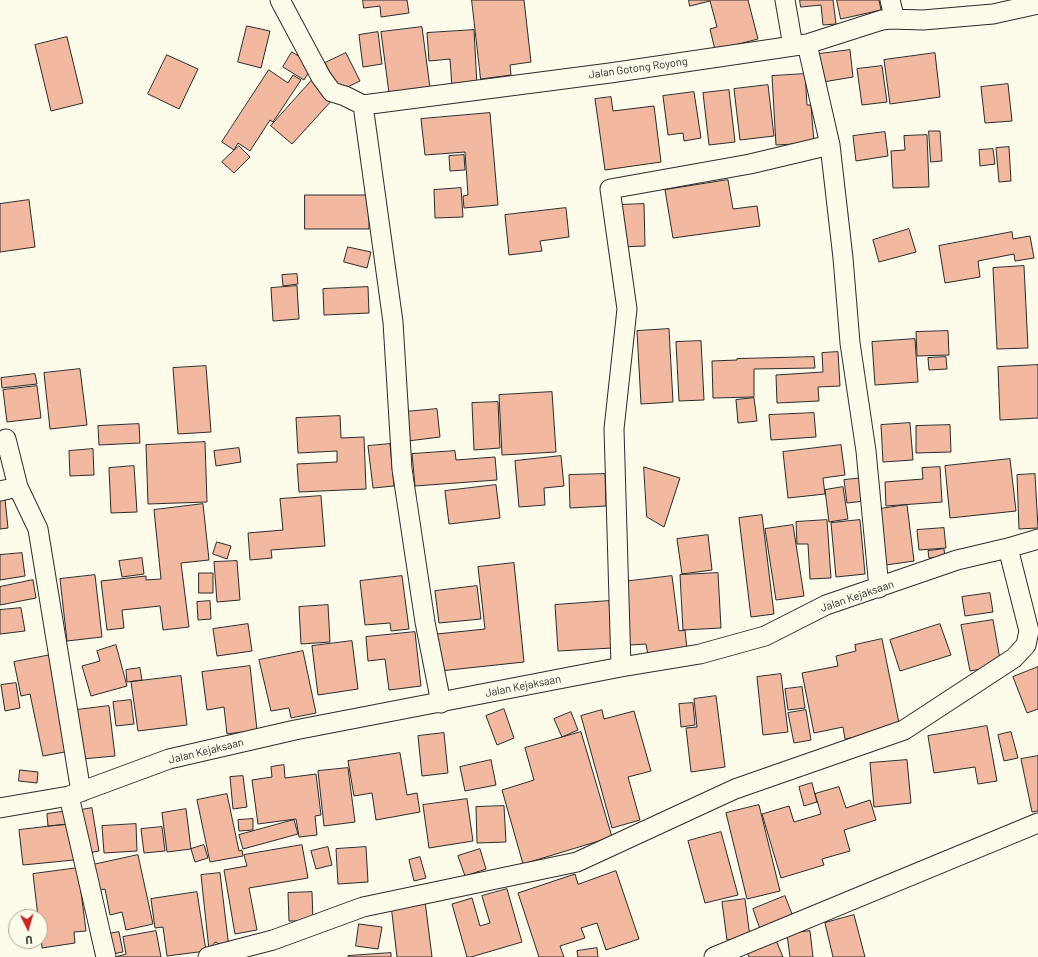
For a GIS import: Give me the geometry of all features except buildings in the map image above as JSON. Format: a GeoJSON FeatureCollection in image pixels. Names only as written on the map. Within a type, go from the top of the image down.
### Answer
{"type":"FeatureCollection","features":[{"type":"Feature","properties":{"kind":"street"},"geometry":{"type":"LineString","coordinates":[[280,0],[321,77],[332,92],[345,96],[363,105],[393,322],[402,469],[425,622],[441,702]]}},
{"type":"Feature","properties":{"kind":"street"},"geometry":{"type":"LineString","coordinates":[[785,0],[830,145],[843,258],[850,343],[866,451],[879,588]]}},
{"type":"Feature","properties":{"kind":"street"},"geometry":{"type":"LineString","coordinates":[[890,0],[893,12],[890,19]]}},
{"type":"Feature","properties":{"kind":"street","name":"Jalan Gotong Royong"},"geometry":{"type":"LineString","coordinates":[[363,105],[610,73],[800,45],[882,20],[924,20],[994,14],[1038,4]]}},
{"type":"Feature","properties":{"kind":"street"},"geometry":{"type":"LineString","coordinates":[[621,667],[614,429],[627,309],[610,189],[750,164],[830,145]]}},
{"type":"Feature","properties":{"kind":"street"},"geometry":{"type":"LineString","coordinates":[[6,439],[18,488],[38,529],[75,794],[106,957]]}},
{"type":"Feature","properties":{"kind":"street"},"geometry":{"type":"LineString","coordinates":[[0,491],[18,488]]}},
{"type":"Feature","properties":{"kind":"street","name":"Jalan Kejaksaan"},"geometry":{"type":"LineString","coordinates":[[0,808],[75,794],[169,759],[295,730],[621,667],[700,654],[765,636],[826,605],[957,560],[1038,539]]}},
{"type":"Feature","properties":{"kind":"street"},"geometry":{"type":"LineString","coordinates":[[208,957],[273,940],[363,907],[577,862],[735,789],[904,730],[1014,658],[1026,645],[1028,631],[1008,548]]}},
{"type":"Feature","properties":{"kind":"street"},"geometry":{"type":"LineString","coordinates":[[714,957],[733,953],[1038,823]]}}]}
